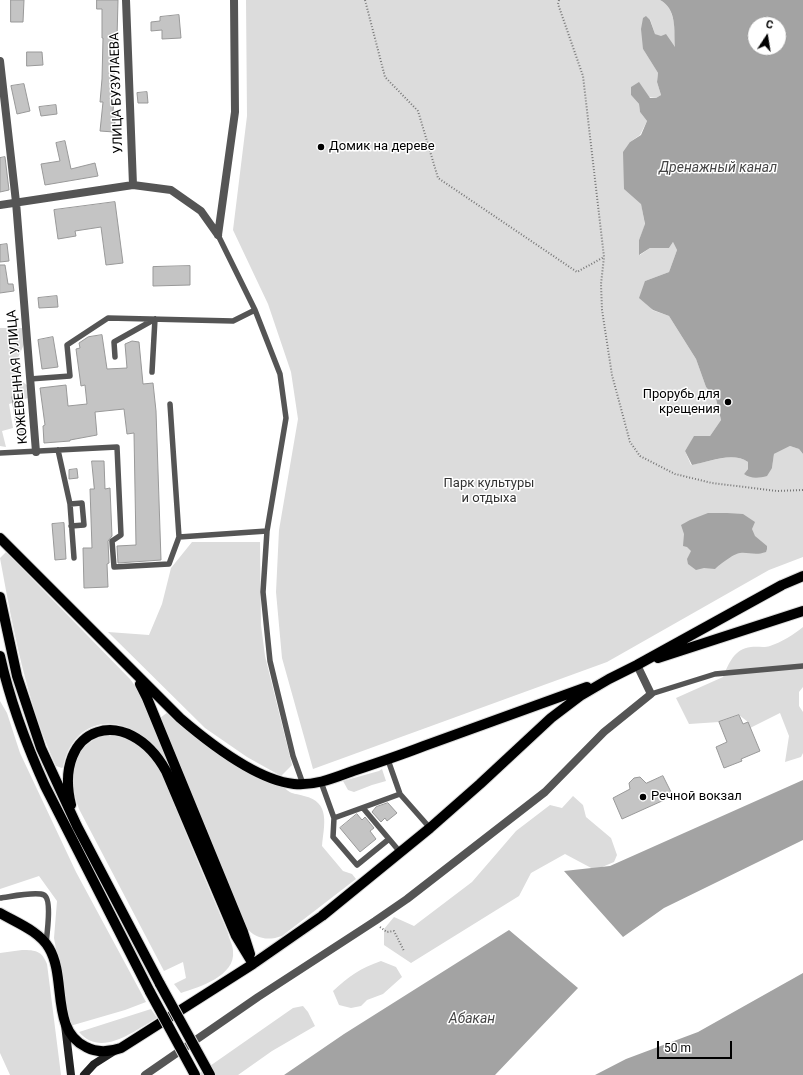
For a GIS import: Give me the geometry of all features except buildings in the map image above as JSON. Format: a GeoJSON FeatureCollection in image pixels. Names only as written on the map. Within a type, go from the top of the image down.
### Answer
{"type":"FeatureCollection","features":[{"type":"Feature","properties":{"kind":"main road"},"geometry":{"type":"LineString","coordinates":[[0,538],[172,711],[215,746],[268,777],[285,782],[303,784],[321,782],[388,760],[609,679]]}},
{"type":"Feature","properties":{"kind":"main road"},"geometry":{"type":"LineString","coordinates":[[84,1075],[94,1064],[253,964],[322,916],[430,828],[489,776],[551,718],[580,696],[782,585],[803,576]]}},
{"type":"Feature","properties":{"kind":"main road"},"geometry":{"type":"LineString","coordinates":[[0,597],[17,676],[40,748],[77,826],[160,984],[210,1075]]}},
{"type":"Feature","properties":{"kind":"main road"},"geometry":{"type":"LineString","coordinates":[[637,665],[803,611]]}},
{"type":"Feature","properties":{"kind":"main road"},"geometry":{"type":"LineString","coordinates":[[0,656],[5,679],[15,710],[45,786],[150,992],[195,1075]]}},
{"type":"Feature","properties":{"kind":"main road"},"geometry":{"type":"LineString","coordinates":[[128,668],[136,678],[147,698],[243,932],[253,964]]}},
{"type":"Feature","properties":{"kind":"main road"},"geometry":{"type":"LineString","coordinates":[[0,692],[10,702],[15,710]]}},
{"type":"Feature","properties":{"kind":"main road"},"geometry":{"type":"LineString","coordinates":[[77,826],[69,795],[68,773],[71,757],[78,745],[89,736],[109,729],[122,732],[144,743],[156,755],[166,771],[236,936],[253,964]]}},
{"type":"Feature","properties":{"kind":"main road"},"geometry":{"type":"LineString","coordinates":[[0,913],[30,930],[42,939],[50,949],[55,964],[71,1075]]}},
{"type":"Feature","properties":{"kind":"main road"},"geometry":{"type":"LineString","coordinates":[[64,1022],[69,1033],[78,1043],[91,1049],[103,1052],[121,1048]]}},
{"type":"Feature","properties":{"kind":"street","name":"УЛИЦА БУЗУЛАЕВА"},"geometry":{"type":"LineString","coordinates":[[126,0],[133,185]]}},
{"type":"Feature","properties":{"kind":"street"},"geometry":{"type":"LineString","coordinates":[[218,235],[235,112],[234,0]]}},
{"type":"Feature","properties":{"kind":"street","name":"КОЖЕВЕННАЯ УЛИЦА"},"geometry":{"type":"LineString","coordinates":[[0,61],[16,202],[36,452]]}},
{"type":"Feature","properties":{"kind":"street"},"geometry":{"type":"LineString","coordinates":[[0,205],[133,185],[170,190],[201,211],[218,235]]}},
{"type":"Feature","properties":{"kind":"street"},"geometry":{"type":"LineString","coordinates":[[145,1075],[258,997],[407,899],[545,792],[604,732],[651,694],[637,665]]}},
{"type":"Feature","properties":{"kind":"lane"},"geometry":{"type":"LineString","coordinates":[[218,235],[255,310],[280,374],[286,418],[267,531],[263,592],[270,661],[293,756],[303,784]]}},
{"type":"Feature","properties":{"kind":"lane"},"geometry":{"type":"LineString","coordinates":[[30,379],[70,376],[67,345],[108,318],[233,321],[255,310]]}},
{"type":"Feature","properties":{"kind":"lane"},"geometry":{"type":"LineString","coordinates":[[115,356],[114,342],[155,319]]}},
{"type":"Feature","properties":{"kind":"lane"},"geometry":{"type":"LineString","coordinates":[[152,372],[155,319]]}},
{"type":"Feature","properties":{"kind":"lane"},"geometry":{"type":"LineString","coordinates":[[0,453],[117,447],[121,535],[112,541],[114,567],[169,564],[179,537],[170,404]]}},
{"type":"Feature","properties":{"kind":"lane"},"geometry":{"type":"LineString","coordinates":[[58,450],[70,504],[74,558]]}},
{"type":"Feature","properties":{"kind":"lane"},"geometry":{"type":"LineString","coordinates":[[70,504],[82,503],[84,525],[71,526]]}},
{"type":"Feature","properties":{"kind":"lane"},"geometry":{"type":"LineString","coordinates":[[179,537],[267,531]]}},
{"type":"Feature","properties":{"kind":"lane"},"geometry":{"type":"LineString","coordinates":[[651,694],[715,674],[803,666]]}},
{"type":"Feature","properties":{"kind":"lane"},"geometry":{"type":"LineString","coordinates":[[388,760],[400,794],[430,828]]}},
{"type":"Feature","properties":{"kind":"lane"},"geometry":{"type":"LineString","coordinates":[[321,782],[334,818],[333,837],[357,865],[389,839]]}},
{"type":"Feature","properties":{"kind":"lane"},"geometry":{"type":"LineString","coordinates":[[334,818],[400,794]]}},
{"type":"Feature","properties":{"kind":"lane"},"geometry":{"type":"LineString","coordinates":[[363,808],[400,852]]}},
{"type":"Feature","properties":{"kind":"lane"},"geometry":{"type":"LineString","coordinates":[[0,898],[38,893],[44,895],[48,899],[46,944]]}},
{"type":"Feature","properties":{"kind":"path"},"geometry":{"type":"LineString","coordinates":[[365,0],[384,77],[418,110],[438,178],[577,272],[604,257]]}},
{"type":"Feature","properties":{"kind":"path"},"geometry":{"type":"LineString","coordinates":[[558,0],[558,4],[584,76],[604,257],[601,284],[602,310],[612,375],[630,442],[640,456],[676,474],[712,483],[777,490],[803,490]]}},
{"type":"Feature","properties":{"kind":"path"},"geometry":{"type":"LineString","coordinates":[[375,921],[387,932],[394,931],[404,951]]}},
{"type":"Feature","properties":{"kind":"green space","name":"Парк культуры и отдыха"},"geometry":{"type":"Polygon","coordinates":[[[246,0],[660,0],[665,4],[674,21],[676,48],[655,34],[650,19],[643,49],[658,73],[657,82],[661,95],[656,98],[631,95],[639,104],[640,112],[647,121],[640,135],[630,142],[645,225],[639,240],[640,255],[650,248],[669,248],[673,242],[677,250],[669,272],[645,281],[652,310],[669,316],[696,359],[706,387],[716,399],[721,420],[710,436],[694,437],[685,451],[691,465],[728,457],[742,459],[748,462],[748,469],[744,474],[772,468],[774,454],[790,446],[799,449],[803,454],[803,557],[769,570],[607,662],[313,769],[282,658],[276,592],[279,530],[298,419],[291,372],[268,304],[233,230],[247,116],[246,0]]]}},
{"type":"Feature","properties":{"kind":"green space"},"geometry":{"type":"Polygon","coordinates":[[[0,328],[23,328],[25,342],[17,360],[19,379],[28,386],[28,398],[9,404],[13,428],[2,431],[6,447],[0,446],[0,328]]]}},
{"type":"Feature","properties":{"kind":"green space"},"geometry":{"type":"Polygon","coordinates":[[[192,542],[260,542],[261,625],[265,656],[292,765],[281,776],[247,757],[205,728],[108,632],[149,635],[162,604],[171,568],[192,542]]]}},
{"type":"Feature","properties":{"kind":"green space"},"geometry":{"type":"Polygon","coordinates":[[[6,552],[130,679],[136,687],[170,762],[167,764],[152,743],[140,734],[127,727],[114,724],[102,724],[91,727],[82,733],[73,742],[67,753],[63,767],[56,766],[36,716],[22,664],[0,558],[6,552]]]}},
{"type":"Feature","properties":{"kind":"green space"},"geometry":{"type":"Polygon","coordinates":[[[803,627],[803,687],[799,692],[799,706],[803,712],[803,753],[801,757],[785,762],[789,736],[780,713],[750,728],[748,722],[739,715],[719,722],[689,724],[676,698],[723,677],[736,654],[745,648],[770,646],[787,638],[803,627]]]}},
{"type":"Feature","properties":{"kind":"green space"},"geometry":{"type":"Polygon","coordinates":[[[0,701],[7,713],[20,753],[76,872],[146,1002],[125,1010],[70,1026],[54,938],[57,901],[39,876],[0,889],[0,701]]]}},
{"type":"Feature","properties":{"kind":"green space"},"geometry":{"type":"Polygon","coordinates":[[[168,712],[280,783],[289,791],[313,799],[318,803],[324,815],[322,846],[343,871],[352,874],[356,879],[282,936],[267,939],[253,934],[246,927],[160,718],[168,712]]]}},
{"type":"Feature","properties":{"kind":"green space"},"geometry":{"type":"Polygon","coordinates":[[[103,735],[127,739],[142,748],[153,760],[163,776],[232,944],[232,960],[229,967],[223,974],[206,984],[181,993],[174,984],[186,978],[183,962],[164,971],[79,809],[73,786],[74,766],[78,756],[84,748],[92,741],[103,735]]]}},
{"type":"Feature","properties":{"kind":"green space"},"geometry":{"type":"Polygon","coordinates":[[[382,769],[386,781],[354,792],[348,790],[343,781],[379,771],[382,769]]]}},
{"type":"Feature","properties":{"kind":"green space"},"geometry":{"type":"Polygon","coordinates":[[[573,796],[583,805],[586,817],[611,838],[617,855],[614,862],[595,870],[565,854],[531,873],[519,896],[411,963],[384,945],[384,929],[394,917],[414,926],[472,882],[516,831],[550,805],[562,808],[573,796]]]}},
{"type":"Feature","properties":{"kind":"green space"},"geometry":{"type":"Polygon","coordinates":[[[22,950],[38,952],[43,956],[47,964],[61,1075],[10,1075],[0,1053],[0,953],[22,950]]]}},
{"type":"Feature","properties":{"kind":"green space"},"geometry":{"type":"Polygon","coordinates":[[[381,961],[396,967],[402,977],[383,994],[367,1000],[361,1006],[351,1008],[339,1005],[333,991],[356,973],[381,961]]]}},
{"type":"Feature","properties":{"kind":"green space"},"geometry":{"type":"Polygon","coordinates":[[[303,1006],[308,1012],[315,1026],[272,1051],[238,1075],[197,1075],[293,1008],[303,1006]]]}},
{"type":"Feature","properties":{"kind":"green space"},"geometry":{"type":"Polygon","coordinates":[[[151,1009],[157,1018],[118,1040],[97,1043],[88,1039],[79,1032],[151,1009]]]}},
{"type":"Feature","properties":{"kind":"water","name":"Дренажный канал"},"geometry":{"type":"Polygon","coordinates":[[[660,0],[803,0],[803,454],[799,449],[790,446],[774,454],[772,468],[767,476],[764,477],[758,478],[744,474],[748,469],[748,462],[735,457],[720,458],[692,465],[685,451],[694,436],[710,436],[721,420],[716,399],[706,387],[696,359],[669,316],[653,310],[639,298],[645,281],[669,272],[677,250],[673,242],[669,248],[650,248],[639,255],[639,240],[645,224],[641,204],[624,189],[623,152],[630,142],[641,135],[647,121],[640,112],[639,104],[631,95],[631,87],[639,82],[650,98],[656,98],[661,95],[657,82],[658,73],[643,49],[641,29],[643,18],[646,16],[650,20],[655,34],[661,36],[666,34],[675,47],[674,20],[669,9],[660,0]]]}},
{"type":"Feature","properties":{"kind":"water"},"geometry":{"type":"Polygon","coordinates":[[[708,513],[743,514],[755,522],[752,529],[755,536],[767,546],[766,552],[759,554],[740,553],[730,557],[715,569],[704,568],[696,570],[688,564],[687,559],[691,551],[687,547],[683,546],[684,534],[681,525],[708,513]]]}},
{"type":"Feature","properties":{"kind":"water"},"geometry":{"type":"Polygon","coordinates":[[[803,780],[803,840],[664,908],[623,937],[564,871],[610,866],[803,780]]]}},
{"type":"Feature","properties":{"kind":"water","name":"Абакан"},"geometry":{"type":"Polygon","coordinates":[[[509,930],[578,988],[495,1075],[284,1075],[344,1034],[509,930]]]}},
{"type":"Feature","properties":{"kind":"water"},"geometry":{"type":"Polygon","coordinates":[[[803,973],[803,1075],[595,1075],[626,1059],[698,1032],[803,973]]]}},
{"type":"Feature","properties":{"kind":"place","name":"Домик на дереве"},"geometry":{"type":"Point","coordinates":[321,147]}},
{"type":"Feature","properties":{"kind":"place","name":"Прорубь для крещения"},"geometry":{"type":"Point","coordinates":[728,402]}},
{"type":"Feature","properties":{"kind":"place","name":"Речной вокзал"},"geometry":{"type":"Point","coordinates":[643,797]}}]}
